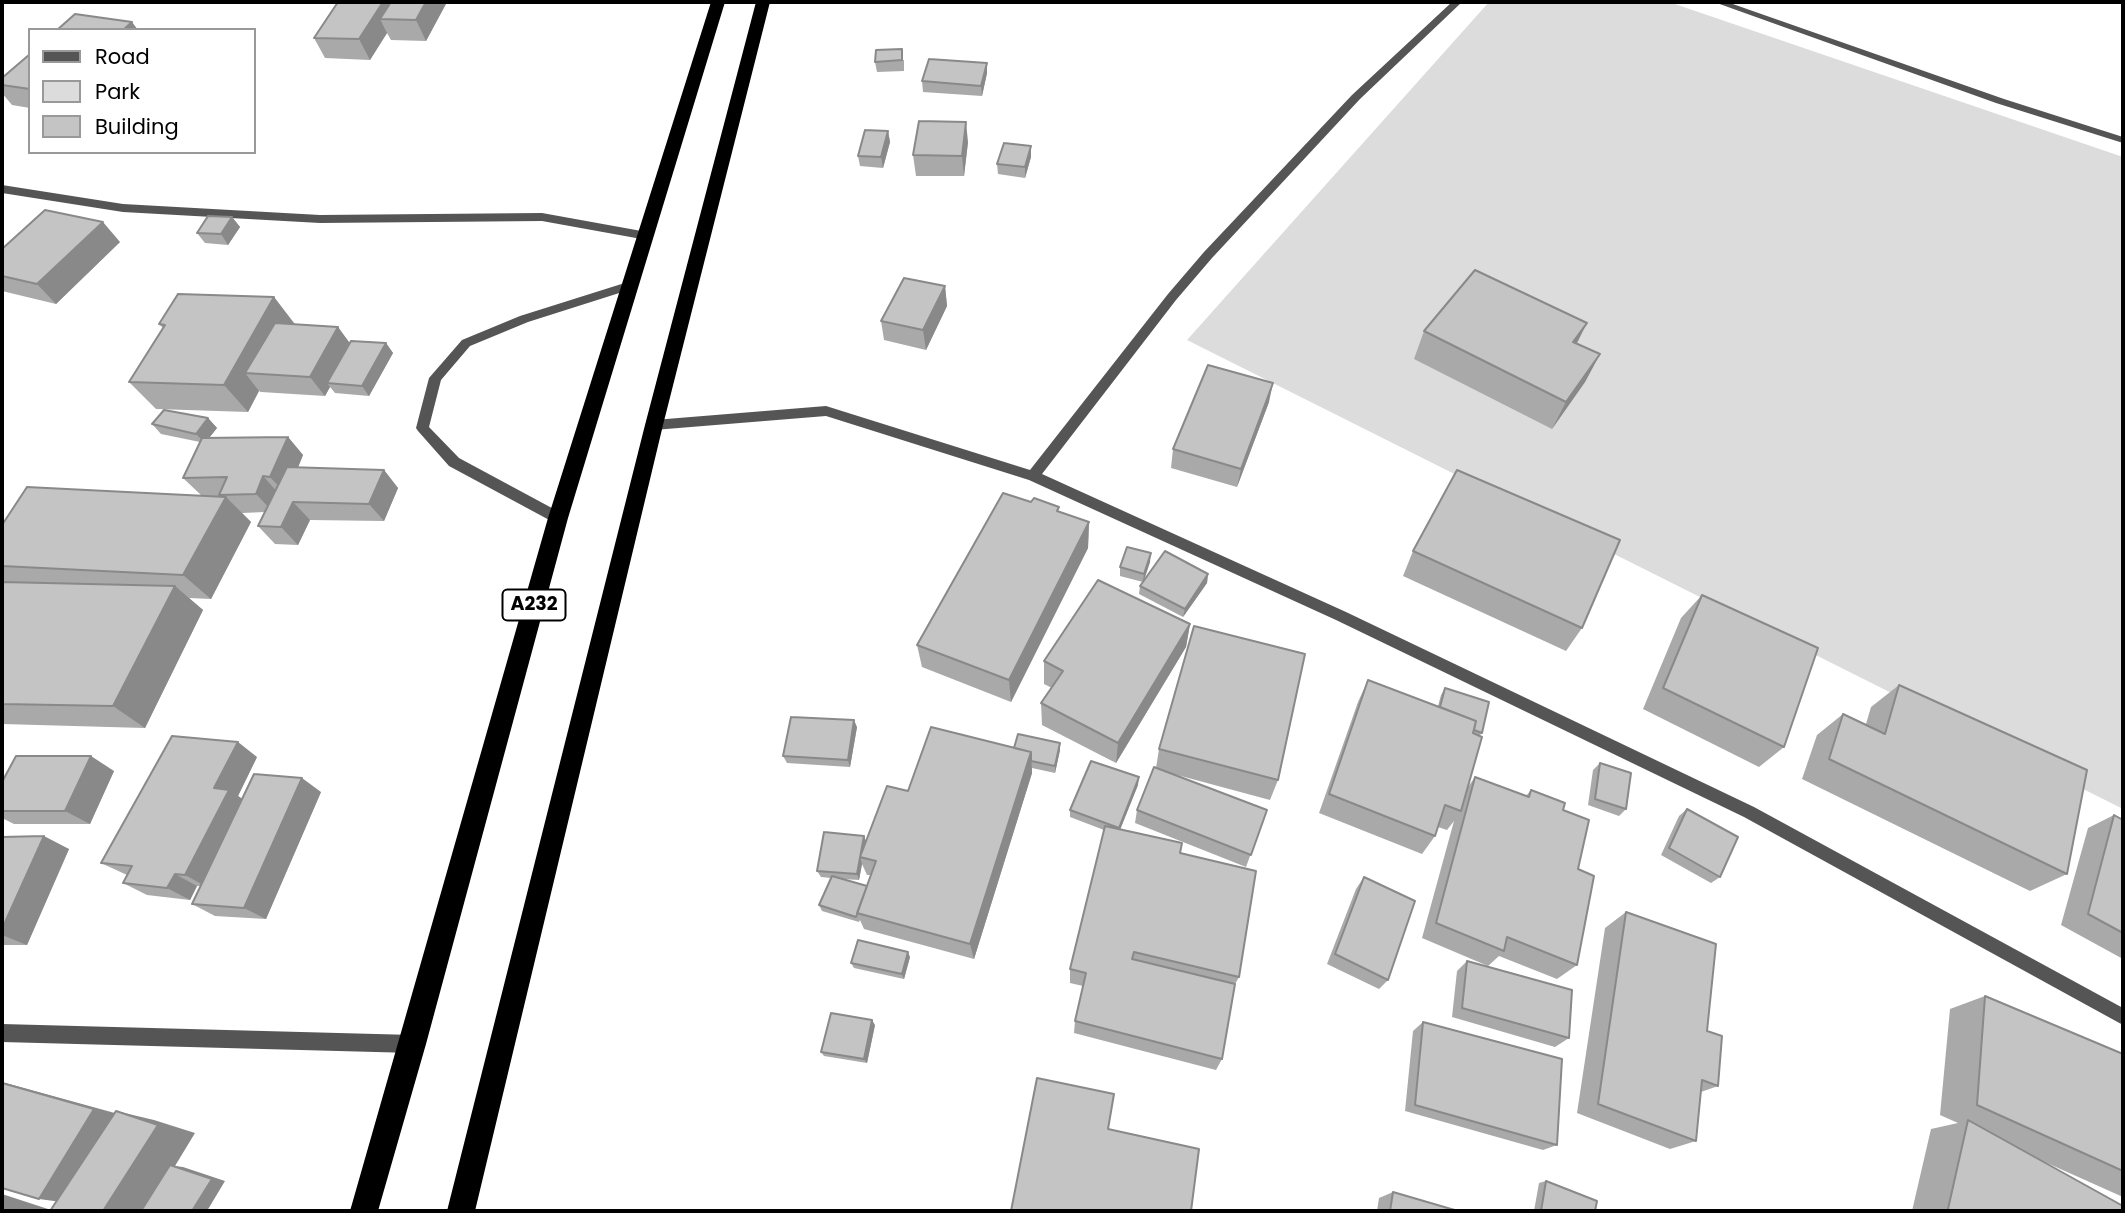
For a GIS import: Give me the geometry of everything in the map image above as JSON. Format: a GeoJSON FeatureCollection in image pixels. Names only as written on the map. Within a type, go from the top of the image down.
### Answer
{"type":"FeatureCollection","features":[{"type":"Feature","properties":{"kind":"highway","name":"A232"},"geometry":{"type":"LineString","coordinates":[[364,1211],[414,1044],[558,518],[718,2]]}},
{"type":"Feature","properties":{"kind":"highway"},"geometry":{"type":"LineString","coordinates":[[461,1211],[654,425],[762,2]]}},
{"type":"Feature","properties":{"kind":"street"},"geometry":{"type":"LineString","coordinates":[[1033,476],[1208,255],[1356,97],[1457,2]]}},
{"type":"Feature","properties":{"kind":"street"},"geometry":{"type":"LineString","coordinates":[[1719,2],[2000,101],[2123,140]]}},
{"type":"Feature","properties":{"kind":"street"},"geometry":{"type":"LineString","coordinates":[[2,189],[123,208],[320,219],[542,217],[647,236]]}},
{"type":"Feature","properties":{"kind":"street"},"geometry":{"type":"LineString","coordinates":[[558,518],[454,462],[422,428],[435,379],[466,343],[524,319],[631,285]]}},
{"type":"Feature","properties":{"kind":"street"},"geometry":{"type":"LineString","coordinates":[[654,425],[826,411],[1033,476],[1342,616],[1749,812],[2123,1017]]}},
{"type":"Feature","properties":{"kind":"street"},"geometry":{"type":"LineString","coordinates":[[2,1033],[414,1044]]}},
{"type":"Feature","properties":{"kind":"green space"},"geometry":{"type":"Polygon","coordinates":[[[1489,2],[1669,2],[2123,157],[2123,809],[1187,340],[1489,2]]]}},
{"type":"Feature","properties":{"kind":"building"},"geometry":{"type":"Polygon","coordinates":[[[338,2],[383,2],[359,39],[314,38],[338,2]]]}},
{"type":"Feature","properties":{"kind":"building"},"geometry":{"type":"Polygon","coordinates":[[[391,2],[426,2],[416,20],[380,19],[391,2]]]}},
{"type":"Feature","properties":{"kind":"building"},"geometry":{"type":"Polygon","coordinates":[[[75,14],[132,22],[125,28],[59,28],[75,14]]]}},
{"type":"Feature","properties":{"kind":"building"},"geometry":{"type":"Polygon","coordinates":[[[902,49],[902,60],[875,62],[876,50],[902,49]]]}},
{"type":"Feature","properties":{"kind":"building"},"geometry":{"type":"Polygon","coordinates":[[[28,56],[28,89],[2,85],[2,78],[28,56]]]}},
{"type":"Feature","properties":{"kind":"building"},"geometry":{"type":"Polygon","coordinates":[[[929,59],[987,63],[981,86],[922,81],[929,59]]]}},
{"type":"Feature","properties":{"kind":"building"},"geometry":{"type":"Polygon","coordinates":[[[919,121],[966,122],[962,156],[913,155],[919,121]]]}},
{"type":"Feature","properties":{"kind":"building"},"geometry":{"type":"Polygon","coordinates":[[[865,130],[888,131],[881,157],[858,156],[865,130]]]}},
{"type":"Feature","properties":{"kind":"building"},"geometry":{"type":"Polygon","coordinates":[[[1004,143],[1031,146],[1025,167],[997,164],[1004,143]]]}},
{"type":"Feature","properties":{"kind":"building"},"geometry":{"type":"Polygon","coordinates":[[[45,210],[103,222],[37,284],[2,276],[2,249],[45,210]]]}},
{"type":"Feature","properties":{"kind":"building"},"geometry":{"type":"Polygon","coordinates":[[[208,216],[232,217],[221,234],[197,233],[208,216]]]}},
{"type":"Feature","properties":{"kind":"building"},"geometry":{"type":"Polygon","coordinates":[[[1475,270],[1587,323],[1573,342],[1600,354],[1566,402],[1424,331],[1475,270]]]}},
{"type":"Feature","properties":{"kind":"building"},"geometry":{"type":"Polygon","coordinates":[[[904,278],[945,286],[923,330],[881,321],[904,278]]]}},
{"type":"Feature","properties":{"kind":"building"},"geometry":{"type":"Polygon","coordinates":[[[178,294],[274,297],[224,385],[129,382],[165,325],[159,324],[178,294]]]}},
{"type":"Feature","properties":{"kind":"building"},"geometry":{"type":"Polygon","coordinates":[[[275,323],[338,327],[310,377],[245,373],[275,323]]]}},
{"type":"Feature","properties":{"kind":"building"},"geometry":{"type":"Polygon","coordinates":[[[351,341],[386,343],[362,386],[327,383],[351,341]]]}},
{"type":"Feature","properties":{"kind":"building"},"geometry":{"type":"Polygon","coordinates":[[[1208,365],[1273,383],[1241,469],[1173,449],[1208,365]]]}},
{"type":"Feature","properties":{"kind":"building"},"geometry":{"type":"Polygon","coordinates":[[[164,410],[208,418],[196,434],[152,424],[164,410]]]}},
{"type":"Feature","properties":{"kind":"building"},"geometry":{"type":"Polygon","coordinates":[[[288,437],[270,477],[263,476],[256,494],[219,495],[227,477],[183,478],[202,438],[288,437]]]}},
{"type":"Feature","properties":{"kind":"building"},"geometry":{"type":"Polygon","coordinates":[[[287,467],[384,470],[369,504],[293,502],[281,527],[258,526],[287,467]]]}},
{"type":"Feature","properties":{"kind":"building"},"geometry":{"type":"Polygon","coordinates":[[[1457,470],[1620,540],[1582,628],[1413,551],[1457,470]]]}},
{"type":"Feature","properties":{"kind":"building"},"geometry":{"type":"Polygon","coordinates":[[[27,487],[226,497],[183,575],[2,566],[2,525],[27,487]]]}},
{"type":"Feature","properties":{"kind":"building"},"geometry":{"type":"Polygon","coordinates":[[[1003,493],[1031,502],[1034,498],[1059,507],[1057,511],[1089,522],[1009,680],[917,645],[1003,493]]]}},
{"type":"Feature","properties":{"kind":"building"},"geometry":{"type":"Polygon","coordinates":[[[1127,547],[1151,553],[1144,574],[1120,567],[1127,547]]]}},
{"type":"Feature","properties":{"kind":"building"},"geometry":{"type":"Polygon","coordinates":[[[1165,551],[1208,574],[1185,609],[1140,586],[1165,551]]]}},
{"type":"Feature","properties":{"kind":"building"},"geometry":{"type":"Polygon","coordinates":[[[1098,580],[1190,624],[1118,743],[1041,703],[1063,671],[1044,661],[1098,580]]]}},
{"type":"Feature","properties":{"kind":"building"},"geometry":{"type":"Polygon","coordinates":[[[2,582],[175,586],[113,706],[2,704],[2,582]]]}},
{"type":"Feature","properties":{"kind":"building"},"geometry":{"type":"Polygon","coordinates":[[[1702,595],[1818,648],[1784,747],[1663,688],[1702,595]]]}},
{"type":"Feature","properties":{"kind":"building"},"geometry":{"type":"Polygon","coordinates":[[[1194,626],[1305,654],[1278,780],[1159,749],[1194,626]]]}},
{"type":"Feature","properties":{"kind":"building"},"geometry":{"type":"Polygon","coordinates":[[[1368,680],[1476,721],[1473,733],[1482,737],[1461,811],[1445,805],[1435,836],[1329,794],[1368,680]]]}},
{"type":"Feature","properties":{"kind":"building"},"geometry":{"type":"Polygon","coordinates":[[[1899,685],[2087,770],[2067,874],[1829,759],[1843,714],[1885,734],[1899,685]]]}},
{"type":"Feature","properties":{"kind":"building"},"geometry":{"type":"Polygon","coordinates":[[[1445,688],[1489,702],[1482,733],[1474,730],[1476,721],[1440,707],[1445,688]]]}},
{"type":"Feature","properties":{"kind":"building"},"geometry":{"type":"Polygon","coordinates":[[[791,717],[854,720],[848,760],[783,756],[791,717]]]}},
{"type":"Feature","properties":{"kind":"building"},"geometry":{"type":"Polygon","coordinates":[[[931,727],[1031,752],[970,944],[857,913],[876,861],[860,857],[887,786],[908,791],[931,727]]]}},
{"type":"Feature","properties":{"kind":"building"},"geometry":{"type":"Polygon","coordinates":[[[1018,734],[1060,743],[1055,766],[1031,761],[1031,752],[1014,748],[1018,734]]]}},
{"type":"Feature","properties":{"kind":"building"},"geometry":{"type":"Polygon","coordinates":[[[172,736],[238,742],[214,788],[229,790],[185,875],[175,874],[167,888],[123,883],[132,866],[101,863],[172,736]]]}},
{"type":"Feature","properties":{"kind":"building"},"geometry":{"type":"Polygon","coordinates":[[[16,756],[91,756],[65,811],[2,811],[2,782],[16,756]]]}},
{"type":"Feature","properties":{"kind":"building"},"geometry":{"type":"Polygon","coordinates":[[[1091,761],[1139,777],[1119,828],[1070,810],[1091,761]]]}},
{"type":"Feature","properties":{"kind":"building"},"geometry":{"type":"Polygon","coordinates":[[[1600,763],[1631,773],[1626,809],[1595,799],[1600,763]]]}},
{"type":"Feature","properties":{"kind":"building"},"geometry":{"type":"Polygon","coordinates":[[[1154,767],[1267,810],[1251,855],[1137,810],[1154,767]]]}},
{"type":"Feature","properties":{"kind":"building"},"geometry":{"type":"Polygon","coordinates":[[[254,774],[302,778],[244,908],[192,904],[254,774]]]}},
{"type":"Feature","properties":{"kind":"building"},"geometry":{"type":"Polygon","coordinates":[[[1475,777],[1529,797],[1531,790],[1565,803],[1563,810],[1589,820],[1578,869],[1594,876],[1577,965],[1507,937],[1504,951],[1436,923],[1475,777]]]}},
{"type":"Feature","properties":{"kind":"building"},"geometry":{"type":"Polygon","coordinates":[[[1687,809],[1738,837],[1720,877],[1669,848],[1687,809]]]}},
{"type":"Feature","properties":{"kind":"building"},"geometry":{"type":"Polygon","coordinates":[[[2114,815],[2123,820],[2123,933],[2088,914],[2114,815]]]}},
{"type":"Feature","properties":{"kind":"building"},"geometry":{"type":"Polygon","coordinates":[[[1105,826],[1182,843],[1180,853],[1256,871],[1239,977],[1134,952],[1132,959],[1235,984],[1222,1059],[1075,1021],[1086,973],[1070,969],[1105,826]]]}},
{"type":"Feature","properties":{"kind":"building"},"geometry":{"type":"Polygon","coordinates":[[[824,832],[864,836],[857,874],[817,871],[824,832]]]}},
{"type":"Feature","properties":{"kind":"building"},"geometry":{"type":"Polygon","coordinates":[[[44,836],[2,929],[2,837],[44,836]]]}},
{"type":"Feature","properties":{"kind":"building"},"geometry":{"type":"Polygon","coordinates":[[[832,876],[867,886],[856,917],[819,905],[832,876]]]}},
{"type":"Feature","properties":{"kind":"building"},"geometry":{"type":"Polygon","coordinates":[[[1364,877],[1415,901],[1388,980],[1335,954],[1364,877]]]}},
{"type":"Feature","properties":{"kind":"building"},"geometry":{"type":"Polygon","coordinates":[[[1626,912],[1716,944],[1707,1031],[1722,1036],[1718,1086],[1702,1080],[1696,1141],[1598,1104],[1626,912]]]}},
{"type":"Feature","properties":{"kind":"building"},"geometry":{"type":"Polygon","coordinates":[[[858,940],[908,952],[902,974],[851,963],[858,940]]]}},
{"type":"Feature","properties":{"kind":"building"},"geometry":{"type":"Polygon","coordinates":[[[1467,961],[1572,990],[1569,1038],[1462,1008],[1467,961]]]}},
{"type":"Feature","properties":{"kind":"building"},"geometry":{"type":"Polygon","coordinates":[[[1985,996],[2123,1054],[2123,1171],[1977,1105],[1985,996]]]}},
{"type":"Feature","properties":{"kind":"building"},"geometry":{"type":"Polygon","coordinates":[[[831,1013],[872,1020],[864,1059],[821,1052],[831,1013]]]}},
{"type":"Feature","properties":{"kind":"building"},"geometry":{"type":"Polygon","coordinates":[[[1423,1022],[1562,1059],[1557,1145],[1415,1105],[1423,1022]]]}},
{"type":"Feature","properties":{"kind":"building"},"geometry":{"type":"Polygon","coordinates":[[[1037,1078],[1114,1094],[1108,1129],[1199,1149],[1191,1211],[1011,1211],[1037,1078]]]}},
{"type":"Feature","properties":{"kind":"building"},"geometry":{"type":"Polygon","coordinates":[[[2,1083],[94,1109],[39,1199],[2,1188],[2,1083]]]}},
{"type":"Feature","properties":{"kind":"building"},"geometry":{"type":"Polygon","coordinates":[[[116,1111],[158,1125],[103,1211],[50,1211],[116,1111]]]}},
{"type":"Feature","properties":{"kind":"building"},"geometry":{"type":"Polygon","coordinates":[[[1968,1120],[2123,1206],[2123,1211],[1951,1211],[1948,1209],[1968,1120]]]}},
{"type":"Feature","properties":{"kind":"building"},"geometry":{"type":"Polygon","coordinates":[[[170,1165],[212,1179],[192,1211],[141,1211],[170,1165]]]}},
{"type":"Feature","properties":{"kind":"building"},"geometry":{"type":"Polygon","coordinates":[[[1546,1181],[1597,1201],[1595,1211],[1541,1211],[1546,1181]]]}},
{"type":"Feature","properties":{"kind":"building"},"geometry":{"type":"Polygon","coordinates":[[[1393,1192],[1458,1211],[1390,1211],[1393,1192]]]}}]}
